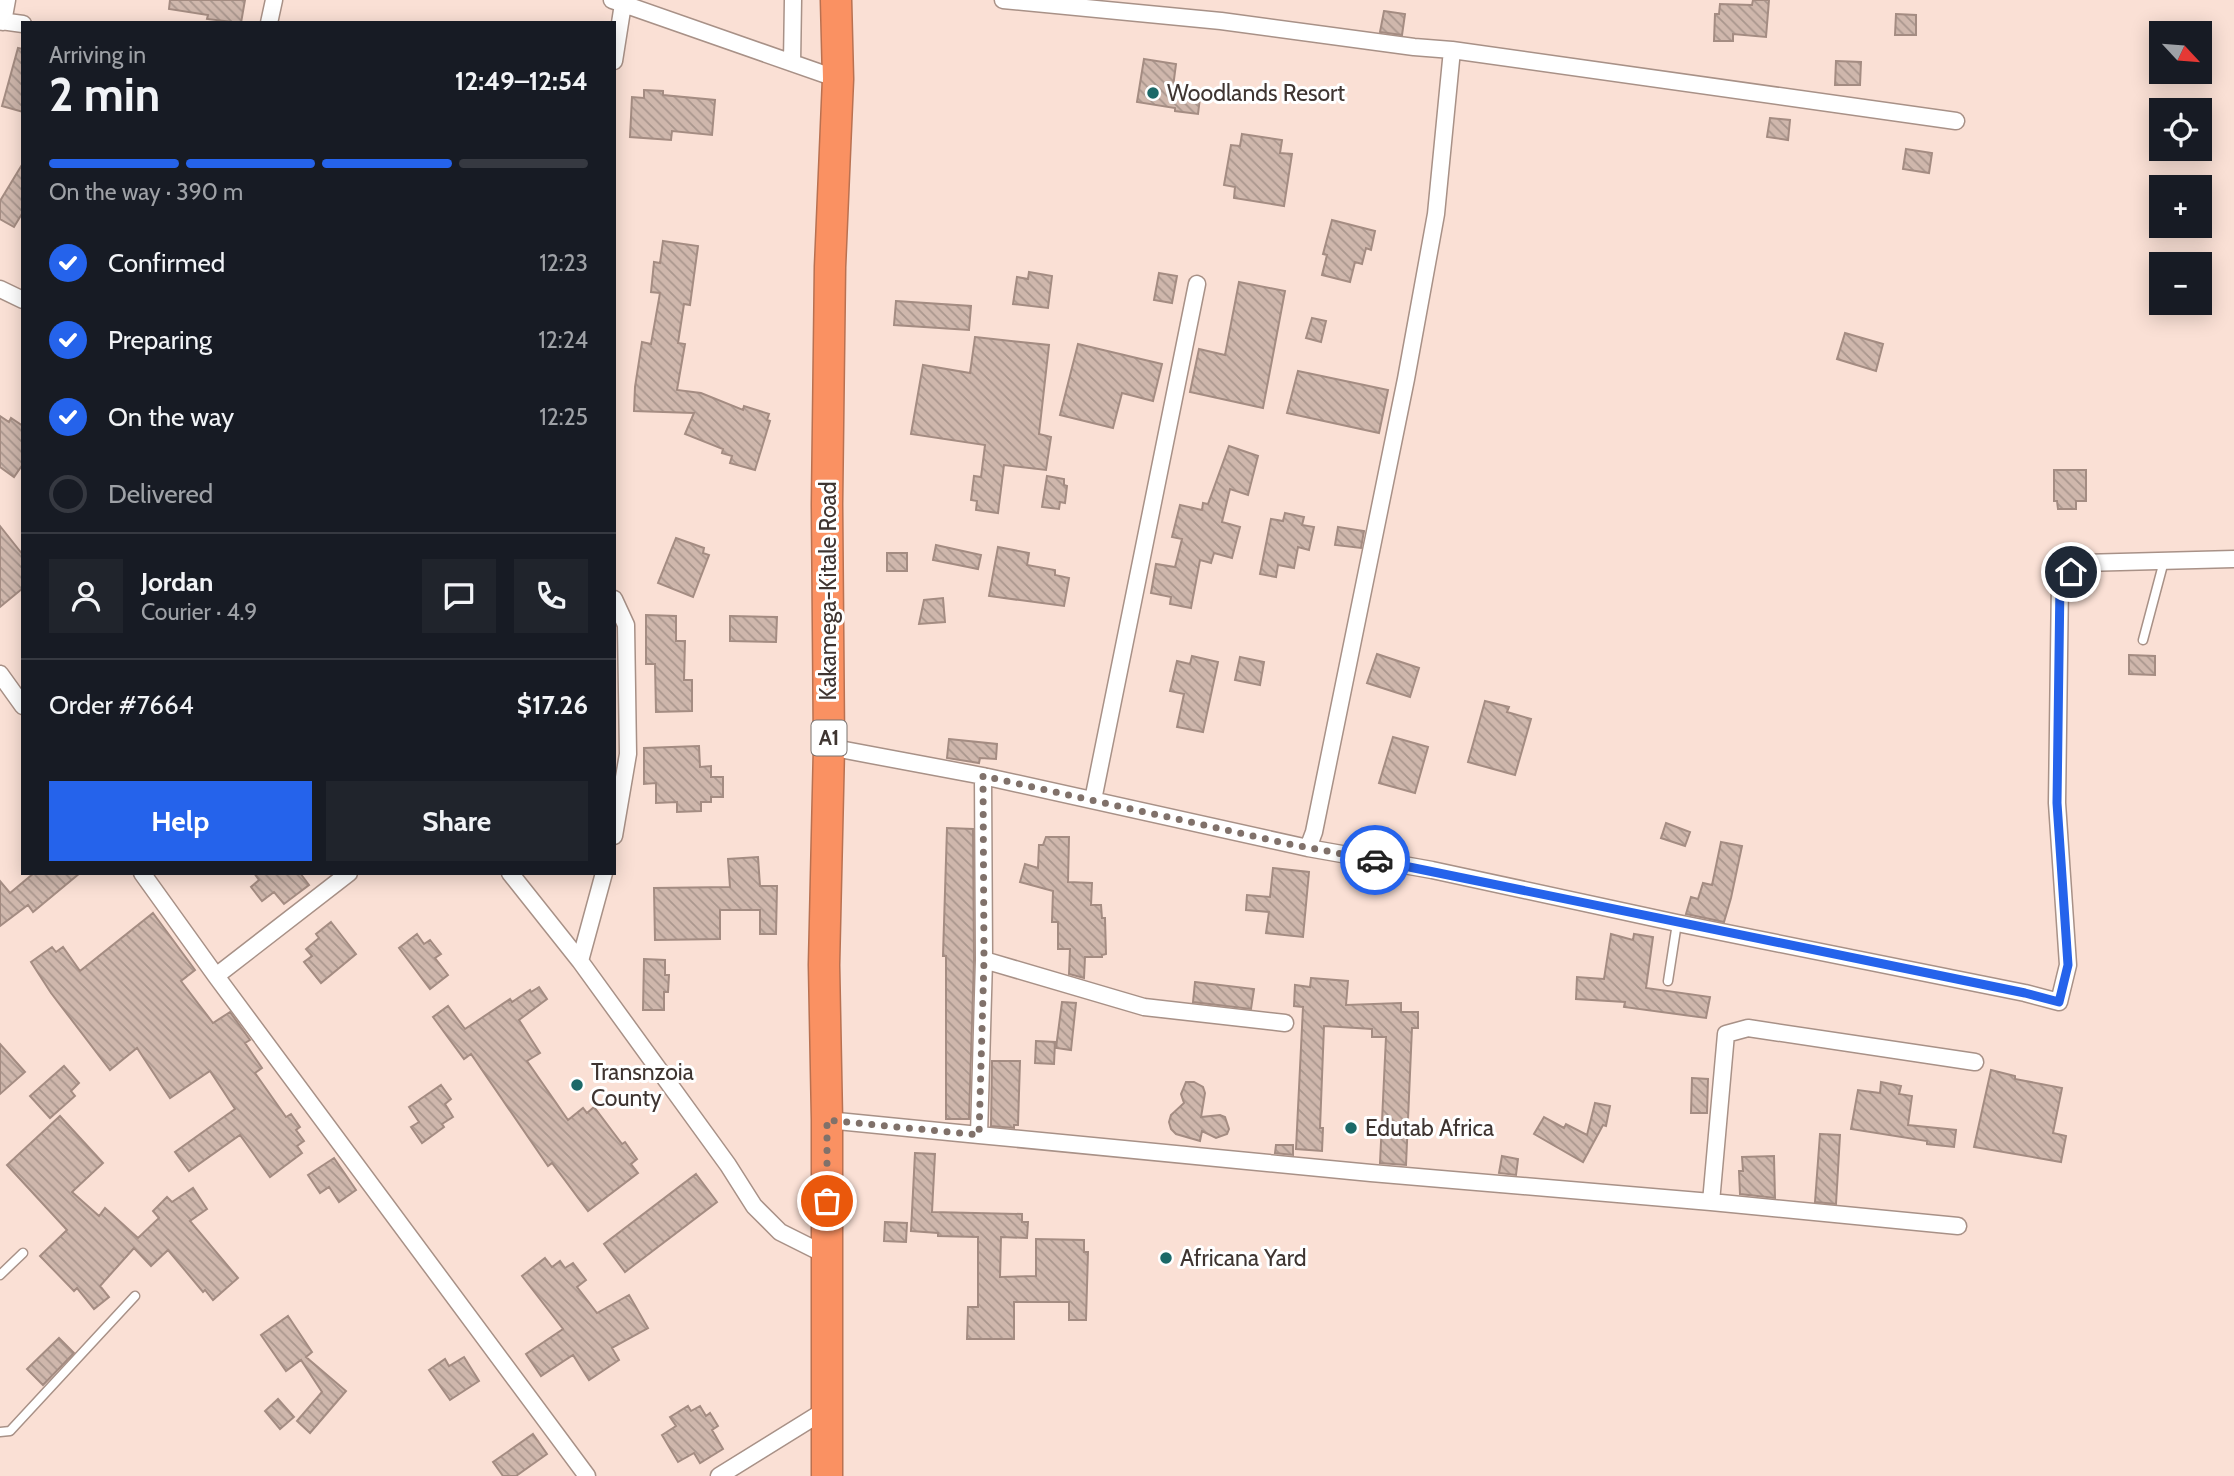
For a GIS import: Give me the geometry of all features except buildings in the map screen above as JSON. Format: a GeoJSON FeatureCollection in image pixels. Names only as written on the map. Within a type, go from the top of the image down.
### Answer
{"type":"FeatureCollection","features":[{"type":"Feature","properties":{"kind":"highway","name":"Kakamega-Kitale Road"},"geometry":{"type":"LineString","coordinates":[[827,1476],[824,965],[829,747],[827,504],[830,267],[838,79],[836,0]]}},
{"type":"Feature","properties":{"kind":"street"},"geometry":{"type":"LineString","coordinates":[[7,0],[2,21],[21,24]]}},
{"type":"Feature","properties":{"kind":"street"},"geometry":{"type":"LineString","coordinates":[[270,21],[274,0]]}},
{"type":"Feature","properties":{"kind":"street"},"geometry":{"type":"LineString","coordinates":[[792,63],[793,0]]}},
{"type":"Feature","properties":{"kind":"street"},"geometry":{"type":"LineString","coordinates":[[1003,0],[1221,21],[1452,50],[1956,121]]}},
{"type":"Feature","properties":{"kind":"street"},"geometry":{"type":"LineString","coordinates":[[616,22],[617,2],[838,79]]}},
{"type":"Feature","properties":{"kind":"street"},"geometry":{"type":"LineString","coordinates":[[1308,848],[1314,832],[1406,379],[1436,214],[1452,50]]}},
{"type":"Feature","properties":{"kind":"street"},"geometry":{"type":"LineString","coordinates":[[1093,800],[1197,284]]}},
{"type":"Feature","properties":{"kind":"street"},"geometry":{"type":"LineString","coordinates":[[0,289],[21,299]]}},
{"type":"Feature","properties":{"kind":"street"},"geometry":{"type":"LineString","coordinates":[[829,747],[983,776],[1308,848],[1432,870],[2059,1002],[2068,965],[2057,803],[2060,582],[2082,563],[2234,559]]}},
{"type":"Feature","properties":{"kind":"street"},"geometry":{"type":"LineString","coordinates":[[616,603],[626,625],[628,754],[616,824]]}},
{"type":"Feature","properties":{"kind":"street"},"geometry":{"type":"LineString","coordinates":[[0,674],[21,703]]}},
{"type":"Feature","properties":{"kind":"street"},"geometry":{"type":"LineString","coordinates":[[979,1135],[984,960],[983,776]]}},
{"type":"Feature","properties":{"kind":"street"},"geometry":{"type":"LineString","coordinates":[[143,875],[587,1476]]}},
{"type":"Feature","properties":{"kind":"street"},"geometry":{"type":"LineString","coordinates":[[216,976],[346,875]]}},
{"type":"Feature","properties":{"kind":"street"},"geometry":{"type":"LineString","coordinates":[[512,875],[580,961],[728,1165],[754,1206],[780,1232],[826,1255]]}},
{"type":"Feature","properties":{"kind":"street"},"geometry":{"type":"LineString","coordinates":[[580,961],[603,875]]}},
{"type":"Feature","properties":{"kind":"street"},"geometry":{"type":"LineString","coordinates":[[984,960],[1144,1007],[1285,1023]]}},
{"type":"Feature","properties":{"kind":"street"},"geometry":{"type":"LineString","coordinates":[[1712,1202],[1726,1034],[1748,1028],[1975,1062]]}},
{"type":"Feature","properties":{"kind":"street"},"geometry":{"type":"LineString","coordinates":[[827,1120],[1958,1226]]}},
{"type":"Feature","properties":{"kind":"street"},"geometry":{"type":"LineString","coordinates":[[719,1476],[827,1409]]}},
{"type":"Feature","properties":{"kind":"lane"},"geometry":{"type":"LineString","coordinates":[[2143,640],[2164,561]]}},
{"type":"Feature","properties":{"kind":"lane"},"geometry":{"type":"LineString","coordinates":[[1668,981],[1677,923]]}},
{"type":"Feature","properties":{"kind":"lane"},"geometry":{"type":"LineString","coordinates":[[0,1275],[23,1252]]}},
{"type":"Feature","properties":{"kind":"lane"},"geometry":{"type":"LineString","coordinates":[[0,1432],[10,1432],[135,1296]]}},
{"type":"Feature","properties":{"kind":"way so far"},"geometry":{"type":"LineString","coordinates":[[827,1201],[827,1120],[979,1135],[984,960],[983,776],[1289,844],[1375,860]]}},
{"type":"Feature","properties":{"kind":"place","name":"Woodlands Resort"},"geometry":{"type":"Point","coordinates":[1153,93]}},
{"type":"Feature","properties":{"kind":"place","name":"Transnzoia County"},"geometry":{"type":"Point","coordinates":[577,1085]}},
{"type":"Feature","properties":{"kind":"place","name":"Edutab Africa"},"geometry":{"type":"Point","coordinates":[1351,1128]}},
{"type":"Feature","properties":{"kind":"place","name":"Africana Yard"},"geometry":{"type":"Point","coordinates":[1166,1258]}},
{"type":"Feature","properties":{"kind":"route"},"geometry":{"type":"LineString","coordinates":[[1375,860],[2059,1002],[2068,965],[2057,803],[2060,582],[2071,572]]}}]}
